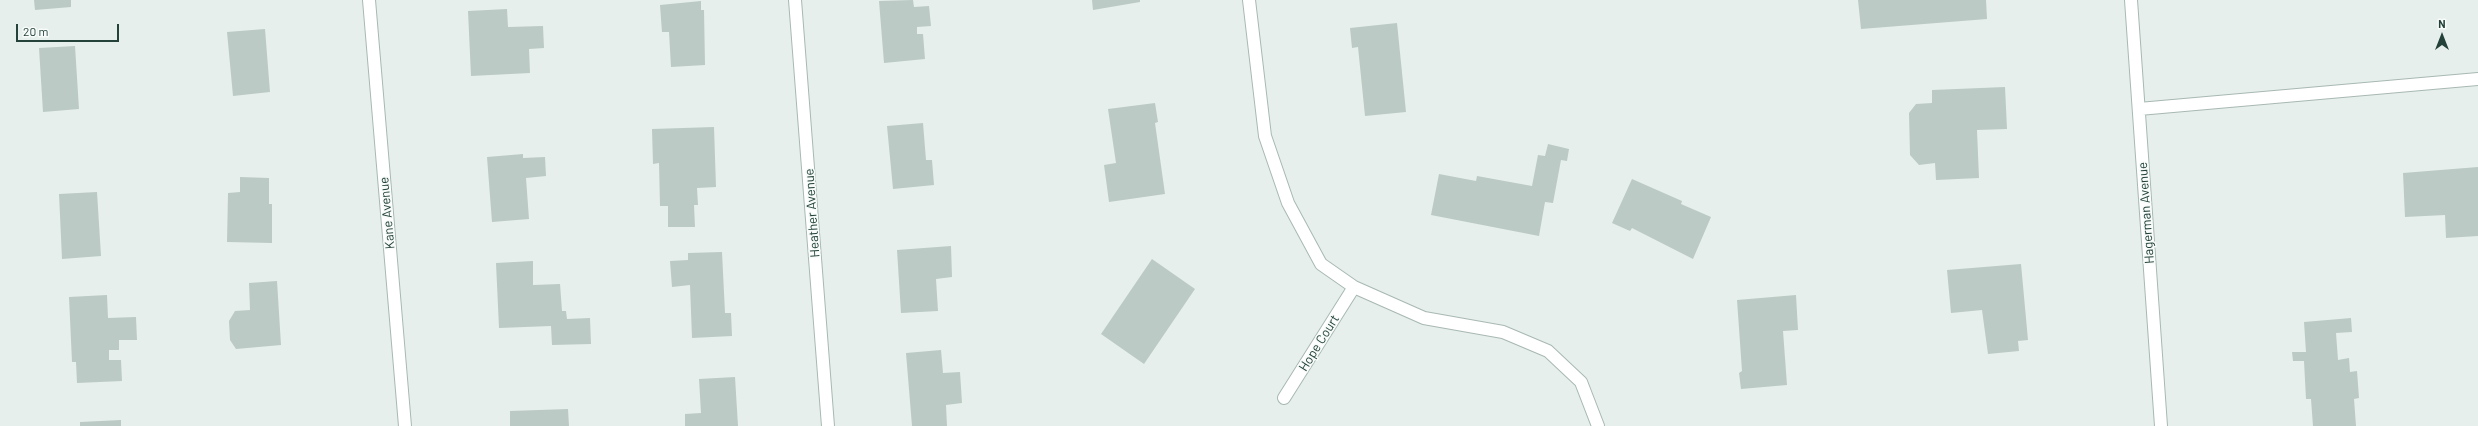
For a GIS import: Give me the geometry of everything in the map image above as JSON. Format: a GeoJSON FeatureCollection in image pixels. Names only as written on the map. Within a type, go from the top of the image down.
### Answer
{"type":"FeatureCollection","features":[{"type":"Feature","properties":{"kind":"street","name":"Kane Avenue"},"geometry":{"type":"LineString","coordinates":[[369,0],[405,426]]}},
{"type":"Feature","properties":{"kind":"street","name":"Heather Avenue"},"geometry":{"type":"LineString","coordinates":[[795,0],[828,426]]}},
{"type":"Feature","properties":{"kind":"street"},"geometry":{"type":"LineString","coordinates":[[1249,0],[1265,136],[1288,203],[1321,264],[1354,287],[1424,318],[1503,332],[1548,351],[1581,382],[1598,426]]}},
{"type":"Feature","properties":{"kind":"street","name":"Hagerman Avenue"},"geometry":{"type":"LineString","coordinates":[[2132,0],[2161,426]]}},
{"type":"Feature","properties":{"kind":"street"},"geometry":{"type":"LineString","coordinates":[[2139,109],[2478,79]]}},
{"type":"Feature","properties":{"kind":"street","name":"Hope Court"},"geometry":{"type":"LineString","coordinates":[[1284,398],[1354,287]]}},
{"type":"Feature","properties":{"kind":"building"},"geometry":{"type":"Polygon","coordinates":[[[34,0],[71,0],[71,7],[35,10],[34,0]]]}},
{"type":"Feature","properties":{"kind":"building"},"geometry":{"type":"Polygon","coordinates":[[[913,0],[914,7],[929,6],[931,26],[917,27],[917,34],[923,34],[925,59],[884,63],[879,1],[913,0]]]}},
{"type":"Feature","properties":{"kind":"building"},"geometry":{"type":"Polygon","coordinates":[[[1092,0],[1140,0],[1140,2],[1093,10],[1092,0]]]}},
{"type":"Feature","properties":{"kind":"building"},"geometry":{"type":"Polygon","coordinates":[[[1858,0],[1986,0],[1987,19],[1861,29],[1858,0]]]}},
{"type":"Feature","properties":{"kind":"building"},"geometry":{"type":"Polygon","coordinates":[[[701,1],[701,10],[704,10],[705,65],[671,67],[669,32],[662,32],[660,5],[701,1]]]}},
{"type":"Feature","properties":{"kind":"building"},"geometry":{"type":"Polygon","coordinates":[[[507,9],[508,27],[543,26],[544,48],[529,49],[530,73],[471,76],[468,11],[507,9]]]}},
{"type":"Feature","properties":{"kind":"building"},"geometry":{"type":"Polygon","coordinates":[[[1397,23],[1406,112],[1365,116],[1358,47],[1352,48],[1350,28],[1397,23]]]}},
{"type":"Feature","properties":{"kind":"building"},"geometry":{"type":"Polygon","coordinates":[[[265,29],[270,92],[233,96],[227,32],[265,29]]]}},
{"type":"Feature","properties":{"kind":"building"},"geometry":{"type":"Polygon","coordinates":[[[75,46],[79,109],[43,112],[39,48],[75,46]]]}},
{"type":"Feature","properties":{"kind":"building"},"geometry":{"type":"Polygon","coordinates":[[[2005,87],[2007,129],[1977,130],[1979,178],[1936,180],[1935,163],[1919,165],[1910,155],[1909,113],[1916,104],[1932,103],[1932,90],[2005,87]]]}},
{"type":"Feature","properties":{"kind":"building"},"geometry":{"type":"Polygon","coordinates":[[[1155,103],[1158,122],[1155,123],[1165,194],[1109,202],[1104,165],[1116,163],[1108,109],[1155,103]]]}},
{"type":"Feature","properties":{"kind":"building"},"geometry":{"type":"Polygon","coordinates":[[[923,123],[926,160],[932,160],[934,185],[893,189],[887,126],[923,123]]]}},
{"type":"Feature","properties":{"kind":"building"},"geometry":{"type":"Polygon","coordinates":[[[714,127],[716,187],[697,188],[698,205],[694,205],[695,227],[668,227],[668,206],[660,206],[659,163],[653,164],[652,129],[714,127]]]}},
{"type":"Feature","properties":{"kind":"building"},"geometry":{"type":"Polygon","coordinates":[[[1548,144],[1569,149],[1567,161],[1561,160],[1553,203],[1545,202],[1539,236],[1431,215],[1439,174],[1476,181],[1477,176],[1532,186],[1538,155],[1545,156],[1548,144]]]}},
{"type":"Feature","properties":{"kind":"building"},"geometry":{"type":"Polygon","coordinates":[[[523,154],[523,158],[545,157],[546,176],[526,178],[529,219],[492,222],[487,157],[523,154]]]}},
{"type":"Feature","properties":{"kind":"building"},"geometry":{"type":"Polygon","coordinates":[[[2478,167],[2478,236],[2446,238],[2445,215],[2405,217],[2403,173],[2478,167]]]}},
{"type":"Feature","properties":{"kind":"building"},"geometry":{"type":"Polygon","coordinates":[[[240,177],[269,178],[269,204],[272,204],[272,243],[227,242],[228,193],[240,192],[240,177]]]}},
{"type":"Feature","properties":{"kind":"building"},"geometry":{"type":"Polygon","coordinates":[[[1632,179],[1682,201],[1681,204],[1711,217],[1693,259],[1632,228],[1630,231],[1612,223],[1632,179]]]}},
{"type":"Feature","properties":{"kind":"building"},"geometry":{"type":"Polygon","coordinates":[[[97,192],[101,256],[62,259],[59,194],[97,192]]]}},
{"type":"Feature","properties":{"kind":"building"},"geometry":{"type":"Polygon","coordinates":[[[951,246],[952,277],[936,279],[938,311],[901,313],[897,250],[951,246]]]}},
{"type":"Feature","properties":{"kind":"building"},"geometry":{"type":"Polygon","coordinates":[[[722,252],[725,313],[731,313],[732,336],[692,338],[690,285],[672,287],[670,261],[688,260],[688,253],[722,252]]]}},
{"type":"Feature","properties":{"kind":"building"},"geometry":{"type":"Polygon","coordinates":[[[1152,259],[1195,289],[1144,364],[1101,334],[1152,259]]]}},
{"type":"Feature","properties":{"kind":"building"},"geometry":{"type":"Polygon","coordinates":[[[533,261],[533,285],[560,284],[562,311],[566,311],[567,319],[590,318],[591,344],[552,345],[551,326],[499,328],[496,263],[533,261]]]}},
{"type":"Feature","properties":{"kind":"building"},"geometry":{"type":"Polygon","coordinates":[[[2021,264],[2028,340],[2018,341],[2019,351],[1988,354],[1982,310],[1951,313],[1947,270],[2021,264]]]}},
{"type":"Feature","properties":{"kind":"building"},"geometry":{"type":"Polygon","coordinates":[[[277,281],[281,345],[236,349],[230,340],[229,321],[235,311],[250,310],[249,283],[277,281]]]}},
{"type":"Feature","properties":{"kind":"building"},"geometry":{"type":"Polygon","coordinates":[[[107,295],[108,318],[136,317],[137,340],[119,340],[119,350],[109,350],[109,360],[121,360],[122,381],[77,383],[76,362],[72,362],[69,297],[107,295]]]}},
{"type":"Feature","properties":{"kind":"building"},"geometry":{"type":"Polygon","coordinates":[[[1796,295],[1798,330],[1783,331],[1787,385],[1741,389],[1739,373],[1742,371],[1737,300],[1796,295]]]}},
{"type":"Feature","properties":{"kind":"building"},"geometry":{"type":"Polygon","coordinates":[[[2351,318],[2352,332],[2336,333],[2338,360],[2349,358],[2350,372],[2357,371],[2359,398],[2354,399],[2356,426],[2313,426],[2311,399],[2306,399],[2304,361],[2293,361],[2292,352],[2306,352],[2304,322],[2351,318]]]}},
{"type":"Feature","properties":{"kind":"building"},"geometry":{"type":"Polygon","coordinates":[[[941,350],[943,373],[960,372],[962,403],[946,405],[947,426],[912,426],[906,353],[941,350]]]}},
{"type":"Feature","properties":{"kind":"building"},"geometry":{"type":"Polygon","coordinates":[[[735,377],[738,426],[685,426],[685,414],[701,413],[699,379],[735,377]]]}},
{"type":"Feature","properties":{"kind":"building"},"geometry":{"type":"Polygon","coordinates":[[[568,409],[569,426],[510,426],[510,411],[568,409]]]}},
{"type":"Feature","properties":{"kind":"building"},"geometry":{"type":"Polygon","coordinates":[[[121,420],[121,426],[80,426],[80,422],[121,420]]]}}]}
